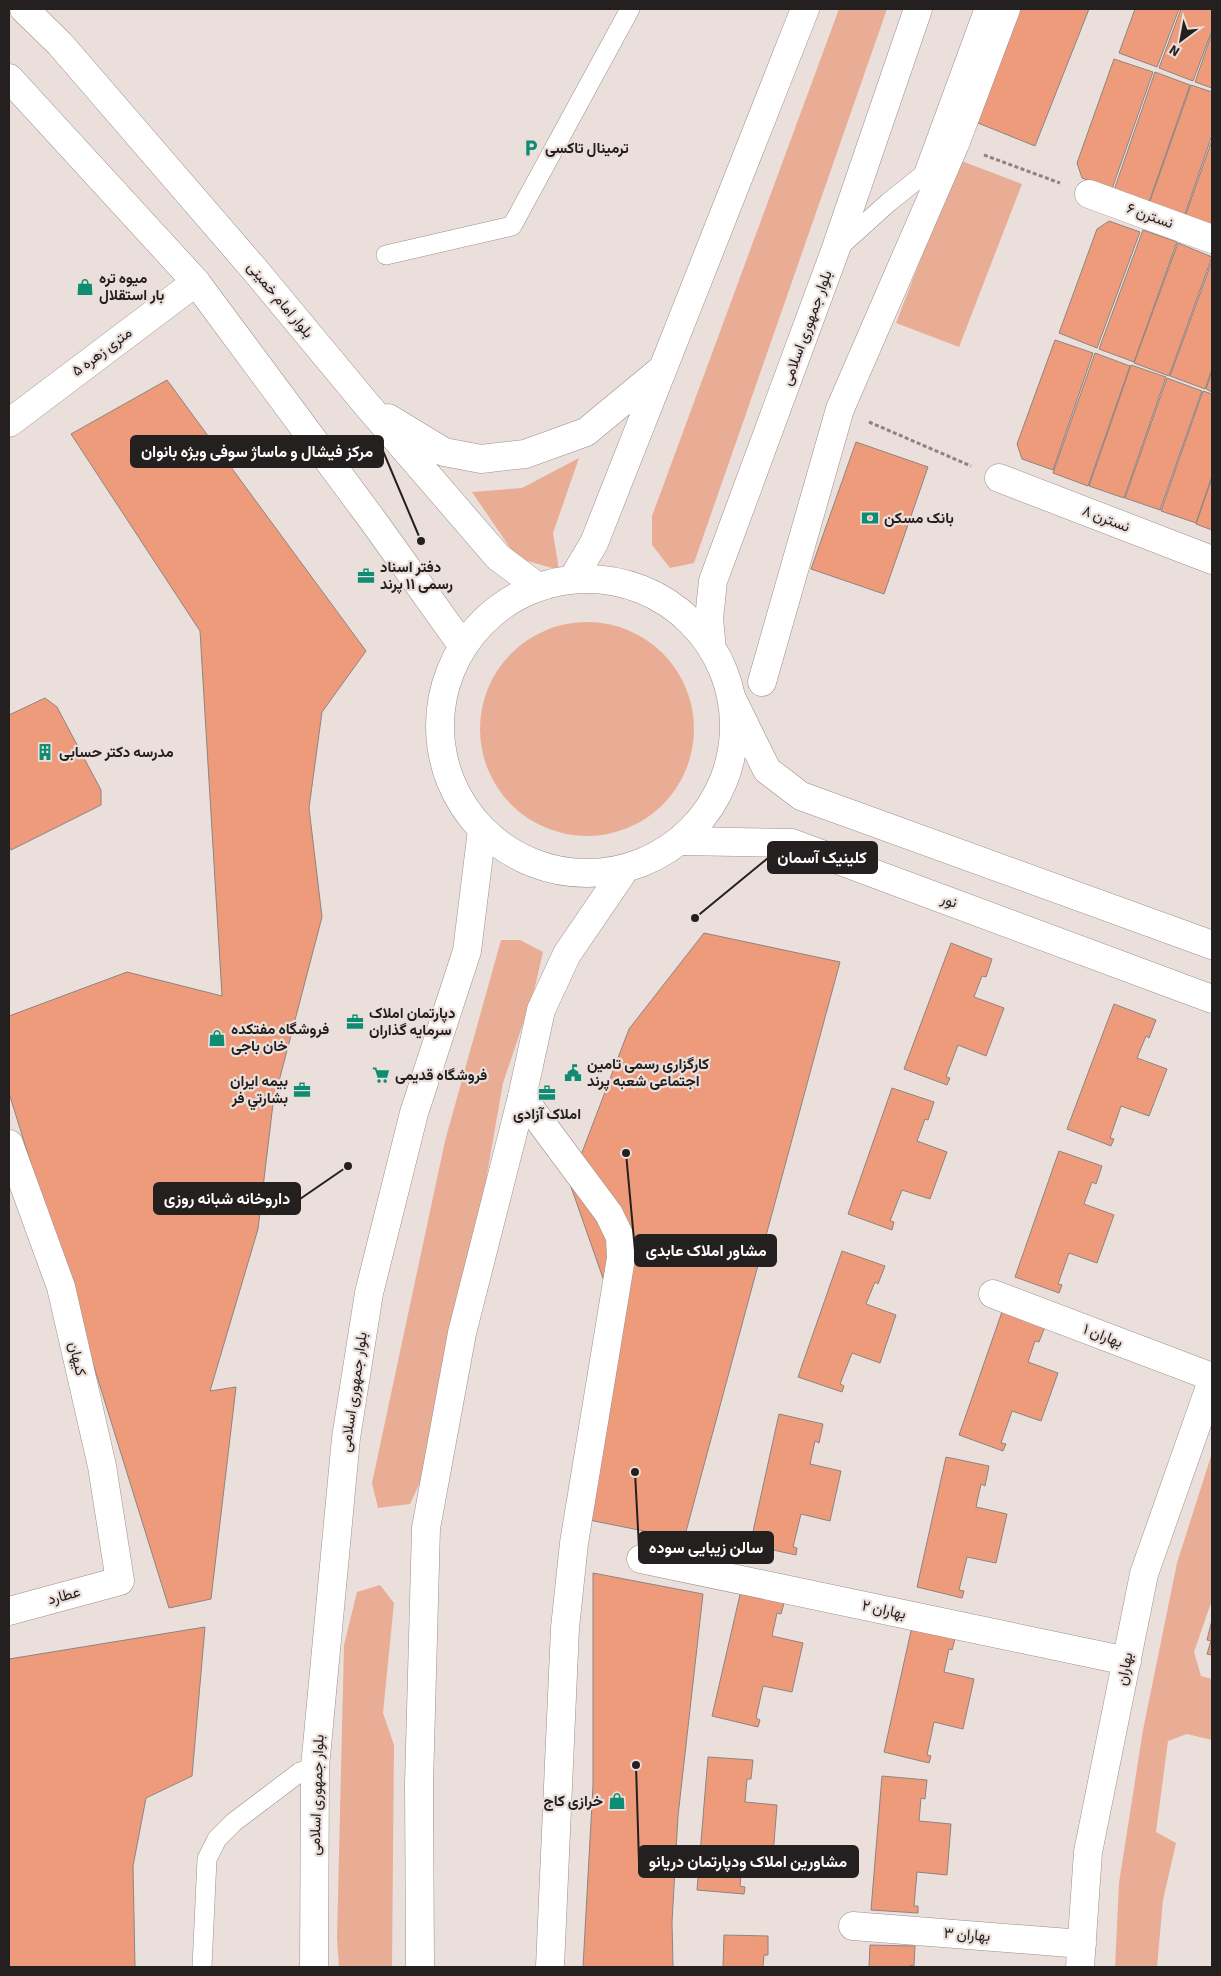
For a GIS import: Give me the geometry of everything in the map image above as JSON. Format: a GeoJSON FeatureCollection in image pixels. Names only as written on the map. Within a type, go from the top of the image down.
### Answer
{"type":"FeatureCollection","features":[{"type":"Feature","properties":{"kind":"main road","name":"بلوار امام خمینی"},"geometry":{"type":"LineString","coordinates":[[24,9],[60,44],[255,270],[367,406],[498,557],[538,587]]}},
{"type":"Feature","properties":{"kind":"main road"},"geometry":{"type":"LineString","coordinates":[[572,580],[594,543],[805,9]]}},
{"type":"Feature","properties":{"kind":"main road","name":"بلوار جمهوری اسلامی"},"geometry":{"type":"LineString","coordinates":[[712,649],[709,618],[713,581],[836,251],[918,9]]}},
{"type":"Feature","properties":{"kind":"main road"},"geometry":{"type":"LineString","coordinates":[[762,682],[840,409],[955,144],[1006,9]]}},
{"type":"Feature","properties":{"kind":"main road"},"geometry":{"type":"LineString","coordinates":[[9,78],[196,282],[374,522],[462,645]]}},
{"type":"Feature","properties":{"kind":"main road","name":"نسترن ۶"},"geometry":{"type":"LineString","coordinates":[[1089,194],[1212,239]]}},
{"type":"Feature","properties":{"kind":"main road","name":"۵ متری زهره"},"geometry":{"type":"LineString","coordinates":[[9,423],[196,282]]}},
{"type":"Feature","properties":{"kind":"main road"},"geometry":{"type":"LineString","coordinates":[[367,406],[444,452],[481,459],[525,454],[586,432],[662,369]]}},
{"type":"Feature","properties":{"kind":"main road","name":"نسترن ۸"},"geometry":{"type":"LineString","coordinates":[[999,478],[1212,560]]}},
{"type":"Feature","properties":{"kind":"main road"},"geometry":{"type":"LineString","coordinates":[[732,699],[734,739],[726,778],[707,812],[680,841],[654,858],[625,869],[587,874],[549,868],[513,853],[482,830],[458,797],[443,758],[440,718],[448,677],[462,645],[498,608],[538,587],[572,580],[613,582],[652,594],[686,618],[712,649],[724,673],[732,699],[767,770],[801,796],[1212,945]]}},
{"type":"Feature","properties":{"kind":"main road","name":"بلوار جمهوری اسلامی"},"geometry":{"type":"LineString","coordinates":[[314,1967],[315,1767],[346,1438],[369,1292],[414,1113],[467,951],[482,830]]}},
{"type":"Feature","properties":{"kind":"main road","name":"نور"},"geometry":{"type":"LineString","coordinates":[[680,841],[792,843],[1212,999]]}},
{"type":"Feature","properties":{"kind":"main road"},"geometry":{"type":"LineString","coordinates":[[420,1967],[419,1784],[426,1528],[462,1333],[522,1097],[541,1010],[567,954],[625,869]]}},
{"type":"Feature","properties":{"kind":"main road"},"geometry":{"type":"LineString","coordinates":[[522,1097],[609,1214],[620,1238],[621,1258],[574,1543],[565,1628],[550,1967]]}},
{"type":"Feature","properties":{"kind":"main road","name":"کیهان"},"geometry":{"type":"LineString","coordinates":[[9,1144],[61,1287],[102,1466],[120,1580]]}},
{"type":"Feature","properties":{"kind":"main road","name":"بهاران ۱"},"geometry":{"type":"LineString","coordinates":[[993,1294],[1212,1379]]}},
{"type":"Feature","properties":{"kind":"main road","name":"بهاران"},"geometry":{"type":"LineString","coordinates":[[1081,1956],[1088,1852],[1144,1574],[1212,1379]]}},
{"type":"Feature","properties":{"kind":"main road","name":"بهاران ۲"},"geometry":{"type":"LineString","coordinates":[[641,1559],[1127,1660]]}},
{"type":"Feature","properties":{"kind":"main road","name":"عطارد"},"geometry":{"type":"LineString","coordinates":[[9,1610],[120,1580]]}},
{"type":"Feature","properties":{"kind":"main road","name":"بهاران ۳"},"geometry":{"type":"LineString","coordinates":[[853,1926],[1081,1956]]}},
{"type":"Feature","properties":{"kind":"lane"},"geometry":{"type":"LineString","coordinates":[[386,255],[512,226],[630,9]]}},
{"type":"Feature","properties":{"kind":"lane"},"geometry":{"type":"LineString","coordinates":[[836,251],[889,202],[922,175],[984,9]]}},
{"type":"Feature","properties":{"kind":"lane"},"geometry":{"type":"LineString","coordinates":[[202,1967],[208,1859],[217,1839],[234,1822],[300,1772],[315,1767]]}},
{"type":"Feature","properties":{"kind":"path"},"geometry":{"type":"LineString","coordinates":[[955,144],[1089,194]]}},
{"type":"Feature","properties":{"kind":"path"},"geometry":{"type":"LineString","coordinates":[[840,409],[999,478]]}},
{"type":"Feature","properties":{"kind":"shaded area"},"geometry":{"type":"Polygon","coordinates":[[[839,9],[887,9],[694,563],[670,568],[652,545],[652,516],[839,9]]]}},
{"type":"Feature","properties":{"kind":"shaded area"},"geometry":{"type":"Polygon","coordinates":[[[959,160],[1022,184],[959,347],[896,323],[959,160]]]}},
{"type":"Feature","properties":{"kind":"shaded area"},"geometry":{"type":"Polygon","coordinates":[[[579,458],[553,533],[559,570],[517,558],[472,492],[522,488],[579,458]]]}},
{"type":"Feature","properties":{"kind":"shaded area"},"geometry":{"type":"Polygon","coordinates":[[[577,622],[597,622],[628,630],[647,640],[663,653],[676,669],[686,688],[692,708],[694,729],[692,750],[686,770],[676,789],[663,805],[647,818],[628,828],[597,836],[577,836],[546,828],[527,818],[504,797],[488,770],[480,739],[480,719],[488,688],[498,669],[519,646],[546,630],[577,622]]]}},
{"type":"Feature","properties":{"kind":"shaded area"},"geometry":{"type":"Polygon","coordinates":[[[501,940],[520,940],[543,952],[534,991],[503,1083],[486,1180],[455,1313],[424,1474],[410,1504],[378,1508],[372,1483],[445,1141],[501,940]]]}},
{"type":"Feature","properties":{"kind":"shaded area"},"geometry":{"type":"Polygon","coordinates":[[[1212,1453],[1212,1600],[1194,1652],[1201,1676],[1212,1679],[1212,1740],[1187,1734],[1168,1741],[1156,1832],[1176,1843],[1163,1900],[1157,1967],[1115,1967],[1119,1883],[1143,1730],[1177,1563],[1212,1453]]]}},
{"type":"Feature","properties":{"kind":"shaded area"},"geometry":{"type":"Polygon","coordinates":[[[380,1585],[394,1603],[383,1713],[394,1745],[392,1967],[339,1967],[337,1938],[344,1645],[357,1592],[380,1585]]]}},
{"type":"Feature","properties":{"kind":"building"},"geometry":{"type":"Polygon","coordinates":[[[1017,9],[1089,9],[1035,146],[973,121],[1017,9]]]}},
{"type":"Feature","properties":{"kind":"building"},"geometry":{"type":"Polygon","coordinates":[[[1135,9],[1179,9],[1157,67],[1119,53],[1135,9]]]}},
{"type":"Feature","properties":{"kind":"building"},"geometry":{"type":"Polygon","coordinates":[[[1181,9],[1212,9],[1212,30],[1193,81],[1159,68],[1181,9]]]}},
{"type":"Feature","properties":{"kind":"building"},"geometry":{"type":"Polygon","coordinates":[[[1212,33],[1212,88],[1195,82],[1212,33]]]}},
{"type":"Feature","properties":{"kind":"building"},"geometry":{"type":"Polygon","coordinates":[[[1114,59],[1153,72],[1112,189],[1082,178],[1077,163],[1114,59]]]}},
{"type":"Feature","properties":{"kind":"building"},"geometry":{"type":"Polygon","coordinates":[[[1155,72],[1190,85],[1148,205],[1113,193],[1155,72]]]}},
{"type":"Feature","properties":{"kind":"building"},"geometry":{"type":"Polygon","coordinates":[[[1191,85],[1212,92],[1212,135],[1184,217],[1149,204],[1191,85]]]}},
{"type":"Feature","properties":{"kind":"building"},"geometry":{"type":"Polygon","coordinates":[[[1212,140],[1212,227],[1185,217],[1212,140]]]}},
{"type":"Feature","properties":{"kind":"building"},"geometry":{"type":"Polygon","coordinates":[[[1109,221],[1140,232],[1097,348],[1059,333],[1097,229],[1109,221]]]}},
{"type":"Feature","properties":{"kind":"building"},"geometry":{"type":"Polygon","coordinates":[[[1143,230],[1177,242],[1134,362],[1099,349],[1143,230]]]}},
{"type":"Feature","properties":{"kind":"building"},"geometry":{"type":"Polygon","coordinates":[[[1178,243],[1212,257],[1169,376],[1134,363],[1178,243]]]}},
{"type":"Feature","properties":{"kind":"building"},"geometry":{"type":"Polygon","coordinates":[[[1212,261],[1212,369],[1205,389],[1170,376],[1212,261]]]}},
{"type":"Feature","properties":{"kind":"building"},"geometry":{"type":"Polygon","coordinates":[[[1055,340],[1093,353],[1053,470],[1022,459],[1017,444],[1055,340]]]}},
{"type":"Feature","properties":{"kind":"building"},"geometry":{"type":"Polygon","coordinates":[[[1095,353],[1130,366],[1088,486],[1053,473],[1095,353]]]}},
{"type":"Feature","properties":{"kind":"building"},"geometry":{"type":"Polygon","coordinates":[[[1131,365],[1166,377],[1124,498],[1089,486],[1131,365]]]}},
{"type":"Feature","properties":{"kind":"building"},"geometry":{"type":"Polygon","coordinates":[[[1212,371],[1212,392],[1206,389],[1212,371]]]}},
{"type":"Feature","properties":{"kind":"building"},"geometry":{"type":"Polygon","coordinates":[[[1167,378],[1202,391],[1160,510],[1125,498],[1167,378]]]}},
{"type":"Feature","properties":{"kind":"building"},"geometry":{"type":"Polygon","coordinates":[[[167,380],[366,651],[322,712],[309,808],[322,917],[273,1104],[258,1229],[210,1391],[236,1387],[211,1599],[169,1608],[9,1093],[9,1016],[127,972],[222,996],[200,631],[71,434],[167,380]]]}},
{"type":"Feature","properties":{"kind":"building"},"geometry":{"type":"Polygon","coordinates":[[[1203,391],[1212,394],[1212,476],[1196,523],[1161,511],[1203,391]]]}},
{"type":"Feature","properties":{"kind":"building","name":"بانک مسکن"},"geometry":{"type":"Polygon","coordinates":[[[856,442],[928,467],[884,594],[811,569],[856,442]]]}},
{"type":"Feature","properties":{"kind":"building"},"geometry":{"type":"Polygon","coordinates":[[[1212,478],[1212,530],[1196,524],[1212,478]]]}},
{"type":"Feature","properties":{"kind":"building","name":"مدرسه دکتر حسابی"},"geometry":{"type":"Polygon","coordinates":[[[45,698],[57,707],[101,790],[101,805],[11,850],[9,846],[9,715],[45,698]]]}},
{"type":"Feature","properties":{"kind":"building"},"geometry":{"type":"Polygon","coordinates":[[[704,933],[840,962],[684,1539],[579,1518],[611,1301],[570,1184],[629,1029],[704,933]]]}},
{"type":"Feature","properties":{"kind":"building"},"geometry":{"type":"Polygon","coordinates":[[[951,943],[992,959],[986,977],[982,976],[974,997],[1004,1008],[986,1056],[958,1045],[946,1077],[950,1078],[947,1085],[904,1069],[951,943]]]}},
{"type":"Feature","properties":{"kind":"building"},"geometry":{"type":"Polygon","coordinates":[[[1114,1004],[1156,1020],[1149,1038],[1146,1036],[1137,1058],[1167,1069],[1149,1116],[1121,1106],[1110,1138],[1114,1139],[1111,1146],[1067,1129],[1114,1004]]]}},
{"type":"Feature","properties":{"kind":"building"},"geometry":{"type":"Polygon","coordinates":[[[892,1088],[934,1102],[928,1120],[925,1119],[917,1141],[947,1152],[930,1199],[902,1190],[890,1221],[894,1222],[892,1230],[848,1214],[892,1088]]]}},
{"type":"Feature","properties":{"kind":"building"},"geometry":{"type":"Polygon","coordinates":[[[1059,1151],[1102,1166],[1096,1184],[1092,1182],[1084,1204],[1114,1215],[1097,1263],[1069,1253],[1058,1284],[1062,1285],[1059,1293],[1015,1277],[1059,1151]]]}},
{"type":"Feature","properties":{"kind":"building"},"geometry":{"type":"Polygon","coordinates":[[[842,1251],[885,1266],[878,1284],[875,1282],[866,1304],[896,1315],[880,1363],[852,1353],[840,1384],[844,1386],[842,1392],[798,1377],[842,1251]]]}},
{"type":"Feature","properties":{"kind":"building"},"geometry":{"type":"Polygon","coordinates":[[[1003,1309],[1046,1324],[1039,1342],[1035,1341],[1028,1362],[1058,1373],[1041,1421],[1012,1411],[1001,1443],[1006,1444],[1003,1451],[959,1435],[1003,1309]]]}},
{"type":"Feature","properties":{"kind":"building"},"geometry":{"type":"Polygon","coordinates":[[[779,1414],[823,1424],[819,1443],[815,1441],[810,1464],[841,1471],[830,1521],[801,1514],[793,1547],[797,1548],[796,1555],[750,1545],[779,1414]]]}},
{"type":"Feature","properties":{"kind":"building"},"geometry":{"type":"Polygon","coordinates":[[[946,1457],[989,1466],[985,1486],[981,1484],[976,1507],[1007,1514],[996,1563],[967,1557],[959,1590],[964,1591],[962,1598],[917,1587],[946,1457]]]}},
{"type":"Feature","properties":{"kind":"building"},"geometry":{"type":"Polygon","coordinates":[[[593,1573],[703,1594],[678,1816],[672,1922],[673,1967],[583,1967],[593,1785],[593,1573]]]}},
{"type":"Feature","properties":{"kind":"building"},"geometry":{"type":"Polygon","coordinates":[[[742,1586],[786,1596],[781,1614],[777,1613],[772,1636],[803,1643],[792,1692],[763,1686],[756,1718],[760,1720],[758,1727],[712,1716],[742,1586]]]}},
{"type":"Feature","properties":{"kind":"building"},"geometry":{"type":"Polygon","coordinates":[[[1212,1620],[1212,1655],[1207,1654],[1211,1641],[1207,1640],[1212,1620]]]}},
{"type":"Feature","properties":{"kind":"building"},"geometry":{"type":"Polygon","coordinates":[[[913,1622],[957,1632],[952,1650],[949,1649],[944,1672],[974,1679],[963,1729],[934,1722],[927,1755],[931,1756],[929,1763],[884,1752],[913,1622]]]}},
{"type":"Feature","properties":{"kind":"building"},"geometry":{"type":"Polygon","coordinates":[[[205,1627],[192,1776],[146,1798],[133,1866],[135,1967],[9,1967],[9,1659],[205,1627]]]}},
{"type":"Feature","properties":{"kind":"building"},"geometry":{"type":"Polygon","coordinates":[[[708,1757],[753,1760],[751,1779],[747,1779],[745,1802],[777,1805],[773,1855],[743,1853],[740,1886],[745,1887],[744,1894],[697,1890],[708,1757]]]}},
{"type":"Feature","properties":{"kind":"building"},"geometry":{"type":"Polygon","coordinates":[[[882,1776],[927,1780],[925,1799],[921,1798],[919,1821],[951,1824],[947,1875],[917,1872],[914,1906],[918,1906],[918,1913],[871,1910],[882,1776]]]}},
{"type":"Feature","properties":{"kind":"building"},"geometry":{"type":"Polygon","coordinates":[[[724,1935],[768,1936],[768,1955],[764,1955],[763,1967],[723,1967],[724,1935]]]}},
{"type":"Feature","properties":{"kind":"building"},"geometry":{"type":"Polygon","coordinates":[[[870,1945],[915,1946],[914,1966],[869,1967],[870,1945]]]}},
{"type":"Feature","properties":{"kind":"place","name":"ترمینال تاکسی"},"geometry":{"type":"Point","coordinates":[531,148]}},
{"type":"Feature","properties":{"kind":"place","name":"میوه تره بار استقلال"},"geometry":{"type":"Point","coordinates":[85,287]}},
{"type":"Feature","properties":{"kind":"place","name":"بانک مسکن"},"geometry":{"type":"Point","coordinates":[870,518]}},
{"type":"Feature","properties":{"kind":"place","name":"مرکز فیشال و ماساژ سوفی ویژه بانوان"},"geometry":{"type":"Point","coordinates":[421,541]}},
{"type":"Feature","properties":{"kind":"place","name":"دفتر اسناد رسمی ۱۱ پرند"},"geometry":{"type":"Point","coordinates":[366,576]}},
{"type":"Feature","properties":{"kind":"place","name":"مدرسه دکتر حسابی"},"geometry":{"type":"Point","coordinates":[45,752]}},
{"type":"Feature","properties":{"kind":"place","name":"کلینیک آسمان"},"geometry":{"type":"Point","coordinates":[695,918]}},
{"type":"Feature","properties":{"kind":"place","name":"دپارتمان املاک سرمایه گذاران"},"geometry":{"type":"Point","coordinates":[355,1022]}},
{"type":"Feature","properties":{"kind":"place","name":"فروشگاه مفتکده خان باجی"},"geometry":{"type":"Point","coordinates":[217,1038]}},
{"type":"Feature","properties":{"kind":"place","name":"کارگزاری رسمی تامین اجتماعی شعبه پرند"},"geometry":{"type":"Point","coordinates":[573,1073]}},
{"type":"Feature","properties":{"kind":"place","name":"فروشگاه قدیمی"},"geometry":{"type":"Point","coordinates":[381,1075]}},
{"type":"Feature","properties":{"kind":"place","name":"بيمه ايران بشارتي فر"},"geometry":{"type":"Point","coordinates":[302,1090]}},
{"type":"Feature","properties":{"kind":"place","name":"املاک آزادی"},"geometry":{"type":"Point","coordinates":[547,1093]}},
{"type":"Feature","properties":{"kind":"place","name":"مشاور املاک عابدی"},"geometry":{"type":"Point","coordinates":[626,1153]}},
{"type":"Feature","properties":{"kind":"place","name":"داروخانه شبانه روزی"},"geometry":{"type":"Point","coordinates":[348,1166]}},
{"type":"Feature","properties":{"kind":"place","name":"سالن زیبایی سوده"},"geometry":{"type":"Point","coordinates":[635,1472]}},
{"type":"Feature","properties":{"kind":"place","name":"مشاورین املاک ودپارتمان دریانو"},"geometry":{"type":"Point","coordinates":[636,1765]}},
{"type":"Feature","properties":{"kind":"place","name":"خرازی کاج"},"geometry":{"type":"Point","coordinates":[617,1801]}}]}
